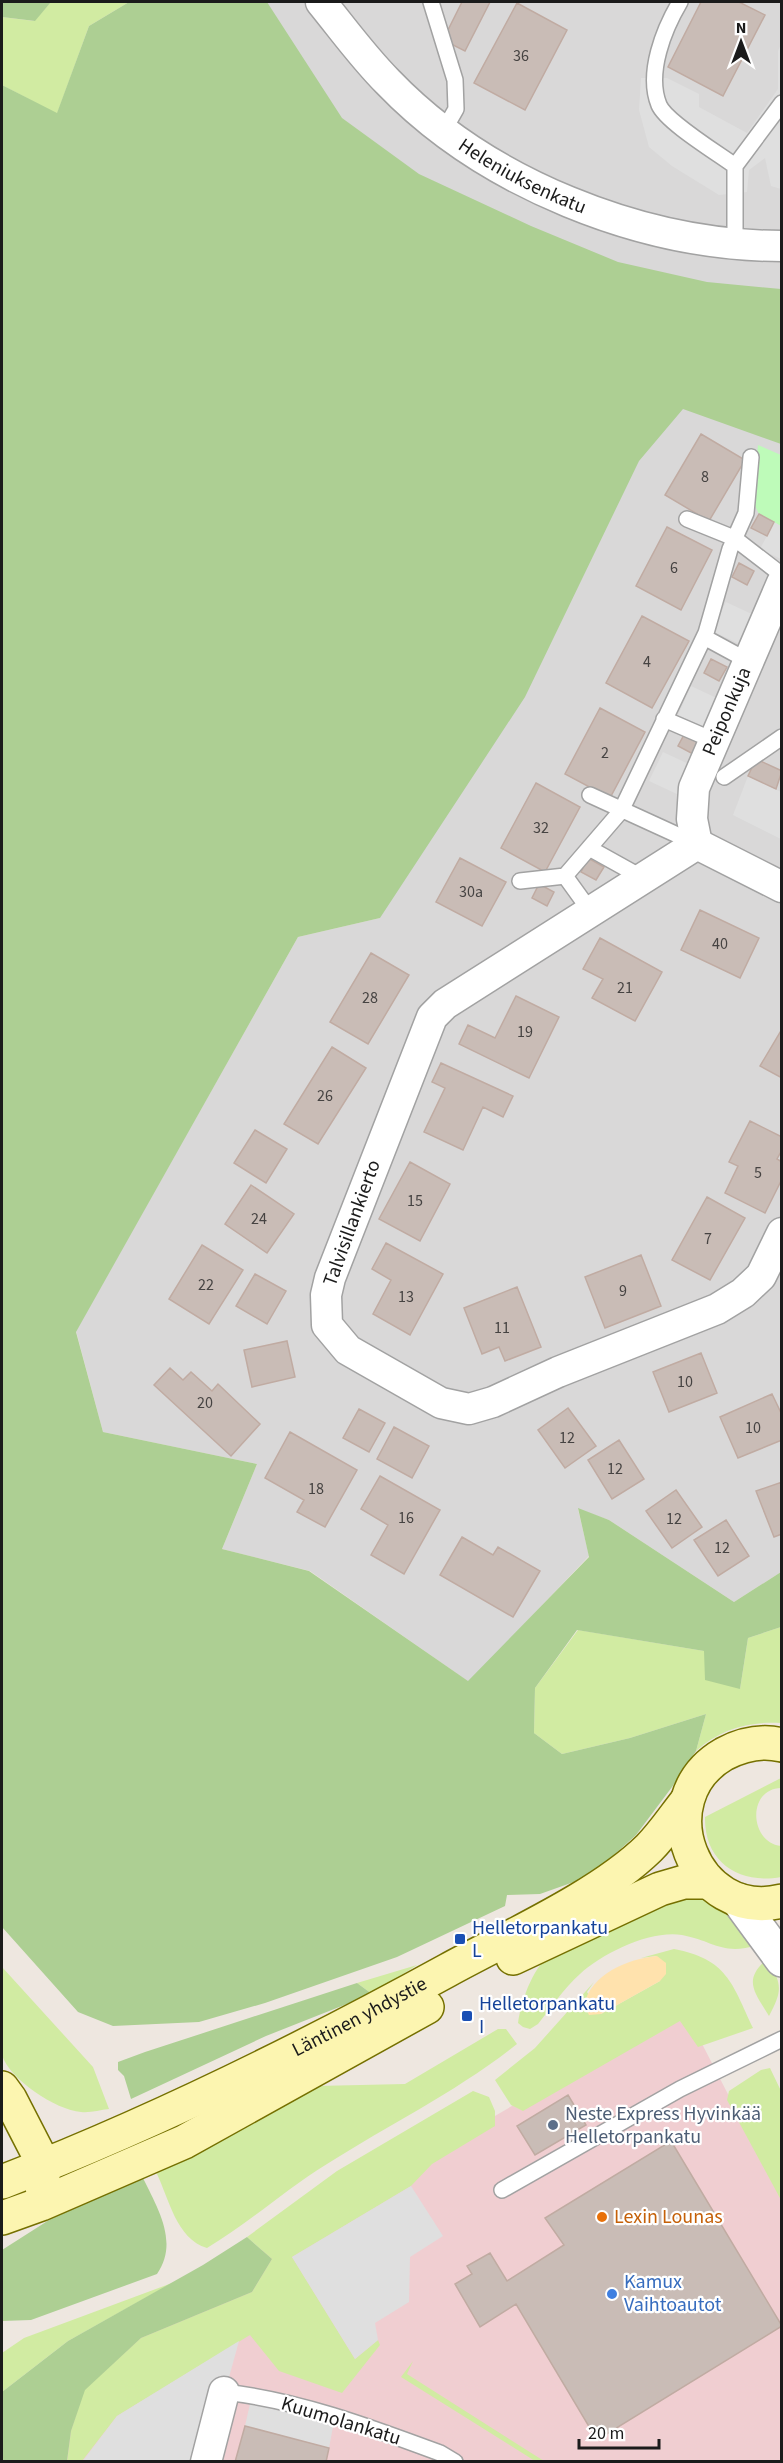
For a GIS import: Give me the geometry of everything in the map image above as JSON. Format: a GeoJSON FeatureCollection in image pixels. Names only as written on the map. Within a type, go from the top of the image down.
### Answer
{"type":"FeatureCollection","features":[{"type":"Feature","properties":{"kind":"main road","name":"Läntinen yhdystie"},"geometry":{"type":"LineString","coordinates":[[3,2178],[44,2165],[170,2111],[293,2052],[543,1918],[624,1869],[650,1847],[686,1802],[693,1785],[716,1759],[734,1748],[753,1744],[782,1745]]}},
{"type":"Feature","properties":{"kind":"main road"},"geometry":{"type":"LineString","coordinates":[[686,1802],[684,1823],[689,1853],[708,1882],[738,1900],[758,1904],[782,1901]]}},
{"type":"Feature","properties":{"kind":"main road","name":"Läntinen yhdystie"},"geometry":{"type":"LineString","coordinates":[[2,2218],[184,2142],[528,1951],[660,1889],[684,1882],[708,1882]]}},
{"type":"Feature","properties":{"kind":"main road"},"geometry":{"type":"LineString","coordinates":[[2,2088],[44,2165],[40,2204],[3,2178]]}},
{"type":"Feature","properties":{"kind":"street","name":"Heleniuksenkatu"},"geometry":{"type":"LineString","coordinates":[[321,2],[389,83],[444,130],[476,153],[524,180],[586,209],[635,224],[735,244],[782,246]]}},
{"type":"Feature","properties":{"kind":"street","name":"Peiponkuja"},"geometry":{"type":"LineString","coordinates":[[697,844],[692,819],[694,788],[782,583]]}},
{"type":"Feature","properties":{"kind":"street","name":"Talvisillankierto"},"geometry":{"type":"LineString","coordinates":[[697,844],[445,1004],[432,1017],[330,1278],[325,1304],[327,1325],[348,1350],[441,1403],[468,1408],[493,1402],[558,1372],[717,1309],[743,1293],[761,1276],[782,1233]]}},
{"type":"Feature","properties":{"kind":"street"},"geometry":{"type":"LineString","coordinates":[[697,844],[782,887]]}},
{"type":"Feature","properties":{"kind":"street"},"geometry":{"type":"LineString","coordinates":[[738,1900],[782,1959]]}},
{"type":"Feature","properties":{"kind":"street"},"geometry":{"type":"LineString","coordinates":[[206,2462],[224,2392]]}},
{"type":"Feature","properties":{"kind":"lane"},"geometry":{"type":"LineString","coordinates":[[430,2],[455,80],[456,109],[444,130]]}},
{"type":"Feature","properties":{"kind":"lane"},"geometry":{"type":"LineString","coordinates":[[680,2],[667,25],[654,78],[659,106],[693,137],[735,166]]}},
{"type":"Feature","properties":{"kind":"lane"},"geometry":{"type":"LineString","coordinates":[[735,244],[735,166],[782,103]]}},
{"type":"Feature","properties":{"kind":"lane"},"geometry":{"type":"LineString","coordinates":[[520,881],[566,876],[621,811],[704,637],[734,538],[746,513],[751,458]]}},
{"type":"Feature","properties":{"kind":"lane"},"geometry":{"type":"LineString","coordinates":[[687,519],[734,538],[782,575]]}},
{"type":"Feature","properties":{"kind":"lane"},"geometry":{"type":"LineString","coordinates":[[704,637],[750,662]]}},
{"type":"Feature","properties":{"kind":"lane"},"geometry":{"type":"LineString","coordinates":[[664,719],[715,741]]}},
{"type":"Feature","properties":{"kind":"lane"},"geometry":{"type":"LineString","coordinates":[[724,777],[782,737]]}},
{"type":"Feature","properties":{"kind":"lane"},"geometry":{"type":"LineString","coordinates":[[590,795],[697,844]]}},
{"type":"Feature","properties":{"kind":"lane"},"geometry":{"type":"LineString","coordinates":[[589,848],[643,878]]}},
{"type":"Feature","properties":{"kind":"lane"},"geometry":{"type":"LineString","coordinates":[[566,876],[591,912]]}},
{"type":"Feature","properties":{"kind":"lane"},"geometry":{"type":"LineString","coordinates":[[502,2190],[680,2089],[782,2039]]}},
{"type":"Feature","properties":{"kind":"lane","name":"Kuumolankatu"},"geometry":{"type":"LineString","coordinates":[[224,2392],[252,2395],[335,2416],[440,2452],[455,2462]]}},
{"type":"Feature","properties":{"kind":"shaded area"},"geometry":{"type":"Polygon","coordinates":[[[208,2],[781,2],[781,1572],[734,1602],[609,1520],[578,1509],[589,1556],[469,1682],[310,1571],[222,1549],[257,1464],[103,1432],[76,1331],[298,937],[380,918],[208,2]]]}},
{"type":"Feature","properties":{"kind":"shaded area"},"geometry":{"type":"Polygon","coordinates":[[[781,44],[781,189],[771,186],[765,158],[749,170],[747,192],[719,195],[672,166],[649,147],[639,110],[641,78],[667,78],[699,94],[699,107],[747,133],[778,89],[778,51],[781,44]]]}},
{"type":"Feature","properties":{"kind":"shaded area"},"geometry":{"type":"Polygon","coordinates":[[[774,522],[781,526],[781,559],[760,549],[774,522]]]}},
{"type":"Feature","properties":{"kind":"shaded area"},"geometry":{"type":"Polygon","coordinates":[[[726,602],[756,616],[742,645],[712,631],[726,602]]]}},
{"type":"Feature","properties":{"kind":"shaded area"},"geometry":{"type":"Polygon","coordinates":[[[691,686],[721,700],[708,729],[678,715],[691,686]]]}},
{"type":"Feature","properties":{"kind":"shaded area"},"geometry":{"type":"Polygon","coordinates":[[[663,752],[693,766],[679,795],[649,781],[663,752]]]}},
{"type":"Feature","properties":{"kind":"shaded area"},"geometry":{"type":"Polygon","coordinates":[[[748,776],[781,792],[781,839],[733,815],[748,776]]]}},
{"type":"Feature","properties":{"kind":"shaded area"},"geometry":{"type":"Polygon","coordinates":[[[683,2007],[781,2197],[781,2461],[2,2462],[39,2380],[683,2007]]]}},
{"type":"Feature","properties":{"kind":"shaded area"},"geometry":{"type":"Polygon","coordinates":[[[411,2186],[443,2236],[410,2257],[409,2302],[375,2323],[378,2340],[355,2359],[292,2257],[411,2186]]]}},
{"type":"Feature","properties":{"kind":"shaded area"},"geometry":{"type":"Polygon","coordinates":[[[239,2341],[206,2461],[82,2462],[117,2416],[239,2341]]]}},
{"type":"Feature","properties":{"kind":"shaded area"},"geometry":{"type":"Polygon","coordinates":[[[252,2395],[335,2416],[329,2448],[245,2426],[252,2395]]]}},
{"type":"Feature","properties":{"kind":"green space"},"geometry":{"type":"Polygon","coordinates":[[[2,2],[51,2],[35,21],[2,17],[2,2]]]}},
{"type":"Feature","properties":{"kind":"green space"},"geometry":{"type":"Polygon","coordinates":[[[51,2],[129,2],[89,26],[57,114],[2,85],[2,17],[34,21],[51,2]]]}},
{"type":"Feature","properties":{"kind":"green space"},"geometry":{"type":"Polygon","coordinates":[[[129,2],[267,2],[342,118],[419,174],[531,226],[618,262],[707,282],[781,289],[781,444],[683,409],[639,461],[525,697],[380,918],[298,937],[76,1332],[103,1432],[257,1464],[222,1549],[309,1571],[468,1681],[589,1557],[578,1508],[609,1520],[734,1602],[781,1572],[781,1627],[748,1638],[740,1689],[705,1680],[704,1651],[577,1630],[535,1688],[534,1733],[562,1754],[630,1738],[706,1714],[696,1751],[672,1787],[636,1835],[585,1878],[540,1894],[507,1895],[505,1906],[397,1957],[265,2003],[199,2022],[113,2026],[78,2012],[2,1927],[2,85],[57,113],[89,26],[129,2]]]}},
{"type":"Feature","properties":{"kind":"green space"},"geometry":{"type":"Polygon","coordinates":[[[758,445],[781,455],[781,526],[759,514],[752,500],[758,445]]]}},
{"type":"Feature","properties":{"kind":"green space"},"geometry":{"type":"Polygon","coordinates":[[[781,1627],[781,1723],[758,1723],[736,1728],[715,1737],[696,1751],[706,1714],[630,1738],[562,1754],[534,1733],[535,1688],[578,1630],[704,1651],[740,1689],[748,1638],[781,1627]]]}},
{"type":"Feature","properties":{"kind":"green space"},"geometry":{"type":"Polygon","coordinates":[[[781,1778],[781,1788],[770,1791],[762,1797],[756,1816],[763,1835],[770,1842],[781,1846],[781,1877],[766,1879],[738,1873],[718,1858],[706,1833],[705,1817],[781,1778]]]}},
{"type":"Feature","properties":{"kind":"green space"},"geometry":{"type":"Polygon","coordinates":[[[682,1897],[708,1900],[718,1904],[734,1917],[758,1945],[735,1949],[682,1935],[669,1934],[642,1940],[601,1958],[580,1974],[538,2024],[530,2029],[518,2023],[530,1982],[541,1964],[555,1950],[682,1897]]]}},
{"type":"Feature","properties":{"kind":"green space"},"geometry":{"type":"Polygon","coordinates":[[[674,1949],[706,1959],[726,1975],[753,2028],[698,2047],[680,2021],[523,2111],[511,2105],[495,2080],[535,2048],[594,1982],[587,1992],[601,2014],[660,1981],[656,1956],[641,1958],[674,1949]]]}},
{"type":"Feature","properties":{"kind":"green space"},"geometry":{"type":"Polygon","coordinates":[[[767,1959],[776,1975],[779,1987],[777,2000],[769,2016],[753,1987],[755,1974],[767,1959]]]}},
{"type":"Feature","properties":{"kind":"green space"},"geometry":{"type":"Polygon","coordinates":[[[417,1965],[372,1994],[357,1983],[417,1965]]]}},
{"type":"Feature","properties":{"kind":"green space"},"geometry":{"type":"Polygon","coordinates":[[[2,1967],[93,2067],[109,2109],[81,2112],[59,2106],[23,2083],[6,2064],[1,2048],[2,1967]]]}},
{"type":"Feature","properties":{"kind":"green space"},"geometry":{"type":"Polygon","coordinates":[[[357,1983],[372,1994],[266,2036],[131,2099],[124,2076],[118,2070],[118,2062],[145,2052],[357,1983]]]}},
{"type":"Feature","properties":{"kind":"green space"},"geometry":{"type":"Polygon","coordinates":[[[498,2029],[506,2029],[517,2044],[448,2092],[312,2174],[207,2248],[196,2243],[181,2227],[156,2172],[316,2086],[405,2084],[498,2029]]]}},
{"type":"Feature","properties":{"kind":"green space"},"geometry":{"type":"Polygon","coordinates":[[[770,2068],[781,2091],[781,2200],[727,2100],[729,2091],[761,2070],[770,2068]]]}},
{"type":"Feature","properties":{"kind":"green space"},"geometry":{"type":"Polygon","coordinates":[[[473,2091],[489,2097],[495,2111],[495,2126],[432,2164],[411,2186],[292,2257],[355,2359],[378,2340],[380,2345],[342,2393],[279,2371],[250,2335],[117,2416],[82,2461],[67,2462],[71,2431],[84,2390],[141,2338],[252,2292],[272,2259],[247,2237],[337,2171],[473,2091]]]}},
{"type":"Feature","properties":{"kind":"green space"},"geometry":{"type":"Polygon","coordinates":[[[143,2178],[160,2214],[166,2238],[163,2262],[157,2274],[31,2320],[2,2321],[2,2250],[60,2213],[143,2178]]]}},
{"type":"Feature","properties":{"kind":"green space"},"geometry":{"type":"Polygon","coordinates":[[[247,2237],[272,2259],[252,2292],[141,2338],[85,2390],[71,2431],[67,2461],[2,2461],[2,2392],[68,2341],[203,2265],[247,2237]]]}},
{"type":"Feature","properties":{"kind":"green space"},"geometry":{"type":"Polygon","coordinates":[[[172,2283],[68,2341],[2,2392],[2,2353],[24,2338],[172,2283]]]}},
{"type":"Feature","properties":{"kind":"green space"},"geometry":{"type":"Polygon","coordinates":[[[413,2361],[407,2374],[544,2461],[535,2461],[401,2377],[413,2361]]]}},
{"type":"Feature","properties":{"kind":"sand"},"geometry":{"type":"Polygon","coordinates":[[[657,1956],[666,1963],[666,1974],[660,1981],[601,2014],[589,2015],[584,2005],[588,1994],[602,1977],[623,1965],[657,1956]]]}},
{"type":"Feature","properties":{"kind":"building"},"geometry":{"type":"Polygon","coordinates":[[[462,2],[490,2],[465,51],[443,40],[462,2]]]}},
{"type":"Feature","properties":{"kind":"building"},"geometry":{"type":"Polygon","coordinates":[[[701,2],[739,2],[765,15],[723,96],[668,67],[701,2]]]}},
{"type":"Feature","properties":{"kind":"building"},"geometry":{"type":"Polygon","coordinates":[[[517,3],[567,30],[525,110],[474,83],[517,3]]]}},
{"type":"Feature","properties":{"kind":"building"},"geometry":{"type":"Polygon","coordinates":[[[701,434],[745,460],[709,521],[665,495],[701,434]]]}},
{"type":"Feature","properties":{"kind":"building"},"geometry":{"type":"Polygon","coordinates":[[[759,514],[774,522],[767,536],[751,528],[759,514]]]}},
{"type":"Feature","properties":{"kind":"building"},"geometry":{"type":"Polygon","coordinates":[[[667,527],[712,550],[681,610],[636,586],[667,527]]]}},
{"type":"Feature","properties":{"kind":"building"},"geometry":{"type":"Polygon","coordinates":[[[739,563],[754,571],[747,585],[732,577],[739,563]]]}},
{"type":"Feature","properties":{"kind":"building"},"geometry":{"type":"Polygon","coordinates":[[[642,616],[689,641],[652,708],[606,683],[642,616]]]}},
{"type":"Feature","properties":{"kind":"building"},"geometry":{"type":"Polygon","coordinates":[[[711,659],[727,667],[719,681],[704,673],[711,659]]]}},
{"type":"Feature","properties":{"kind":"building"},"geometry":{"type":"Polygon","coordinates":[[[600,708],[645,732],[610,798],[565,774],[600,708]]]}},
{"type":"Feature","properties":{"kind":"building"},"geometry":{"type":"Polygon","coordinates":[[[685,733],[700,741],[693,754],[678,746],[685,733]]]}},
{"type":"Feature","properties":{"kind":"building"},"geometry":{"type":"Polygon","coordinates":[[[756,759],[782,771],[776,789],[748,776],[756,759]]]}},
{"type":"Feature","properties":{"kind":"building"},"geometry":{"type":"Polygon","coordinates":[[[536,783],[580,807],[545,872],[501,848],[536,783]]]}},
{"type":"Feature","properties":{"kind":"building"},"geometry":{"type":"Polygon","coordinates":[[[460,858],[506,882],[482,926],[436,902],[460,858]]]}},
{"type":"Feature","properties":{"kind":"building"},"geometry":{"type":"Polygon","coordinates":[[[588,858],[604,867],[596,880],[581,872],[588,858]]]}},
{"type":"Feature","properties":{"kind":"building"},"geometry":{"type":"Polygon","coordinates":[[[539,884],[554,892],[547,906],[532,898],[539,884]]]}},
{"type":"Feature","properties":{"kind":"building"},"geometry":{"type":"Polygon","coordinates":[[[700,910],[759,938],[740,978],[681,950],[700,910]]]}},
{"type":"Feature","properties":{"kind":"building"},"geometry":{"type":"Polygon","coordinates":[[[600,938],[662,972],[635,1021],[592,998],[603,979],[583,969],[600,938]]]}},
{"type":"Feature","properties":{"kind":"building"},"geometry":{"type":"Polygon","coordinates":[[[371,953],[409,975],[368,1044],[330,1022],[371,953]]]}},
{"type":"Feature","properties":{"kind":"building"},"geometry":{"type":"Polygon","coordinates":[[[516,996],[559,1017],[529,1078],[459,1044],[468,1025],[495,1038],[516,996]]]}},
{"type":"Feature","properties":{"kind":"building"},"geometry":{"type":"Polygon","coordinates":[[[782,1029],[782,1078],[760,1066],[782,1029]]]}},
{"type":"Feature","properties":{"kind":"building"},"geometry":{"type":"Polygon","coordinates":[[[332,1047],[366,1068],[318,1144],[284,1124],[332,1047]]]}},
{"type":"Feature","properties":{"kind":"building"},"geometry":{"type":"Polygon","coordinates":[[[441,1063],[513,1096],[503,1117],[483,1107],[463,1150],[424,1132],[445,1088],[432,1082],[441,1063]]]}},
{"type":"Feature","properties":{"kind":"building"},"geometry":{"type":"Polygon","coordinates":[[[750,1121],[782,1137],[782,1150],[777,1159],[782,1162],[782,1179],[765,1213],[725,1193],[738,1166],[729,1162],[750,1121]]]}},
{"type":"Feature","properties":{"kind":"building"},"geometry":{"type":"Polygon","coordinates":[[[255,1130],[287,1149],[266,1183],[234,1163],[255,1130]]]}},
{"type":"Feature","properties":{"kind":"building"},"geometry":{"type":"Polygon","coordinates":[[[410,1162],[450,1184],[420,1241],[379,1219],[410,1162]]]}},
{"type":"Feature","properties":{"kind":"building"},"geometry":{"type":"Polygon","coordinates":[[[251,1185],[294,1214],[267,1253],[225,1224],[251,1185]]]}},
{"type":"Feature","properties":{"kind":"building"},"geometry":{"type":"Polygon","coordinates":[[[707,1197],[745,1218],[710,1280],[672,1260],[707,1197]]]}},
{"type":"Feature","properties":{"kind":"building"},"geometry":{"type":"Polygon","coordinates":[[[386,1243],[443,1274],[410,1335],[373,1314],[391,1280],[372,1269],[386,1243]]]}},
{"type":"Feature","properties":{"kind":"building"},"geometry":{"type":"Polygon","coordinates":[[[202,1245],[243,1270],[209,1324],[169,1299],[202,1245]]]}},
{"type":"Feature","properties":{"kind":"building"},"geometry":{"type":"Polygon","coordinates":[[[641,1255],[661,1306],[605,1328],[585,1277],[641,1255]]]}},
{"type":"Feature","properties":{"kind":"building"},"geometry":{"type":"Polygon","coordinates":[[[255,1274],[286,1291],[267,1324],[236,1306],[255,1274]]]}},
{"type":"Feature","properties":{"kind":"building"},"geometry":{"type":"Polygon","coordinates":[[[517,1287],[541,1347],[505,1361],[499,1347],[482,1354],[464,1308],[517,1287]]]}},
{"type":"Feature","properties":{"kind":"building"},"geometry":{"type":"Polygon","coordinates":[[[287,1341],[295,1377],[252,1387],[244,1350],[287,1341]]]}},
{"type":"Feature","properties":{"kind":"building"},"geometry":{"type":"Polygon","coordinates":[[[701,1353],[717,1393],[669,1412],[653,1372],[701,1353]]]}},
{"type":"Feature","properties":{"kind":"building"},"geometry":{"type":"Polygon","coordinates":[[[170,1368],[183,1380],[191,1372],[212,1391],[218,1384],[260,1424],[231,1456],[154,1385],[170,1368]]]}},
{"type":"Feature","properties":{"kind":"building"},"geometry":{"type":"Polygon","coordinates":[[[772,1394],[782,1415],[782,1440],[738,1458],[720,1417],[772,1394]]]}},
{"type":"Feature","properties":{"kind":"building"},"geometry":{"type":"Polygon","coordinates":[[[568,1408],[596,1446],[565,1468],[538,1430],[568,1408]]]}},
{"type":"Feature","properties":{"kind":"building"},"geometry":{"type":"Polygon","coordinates":[[[359,1409],[385,1423],[369,1452],[343,1438],[359,1409]]]}},
{"type":"Feature","properties":{"kind":"building"},"geometry":{"type":"Polygon","coordinates":[[[394,1427],[429,1446],[412,1478],[377,1459],[394,1427]]]}},
{"type":"Feature","properties":{"kind":"building"},"geometry":{"type":"Polygon","coordinates":[[[290,1432],[357,1470],[325,1527],[297,1512],[304,1500],[265,1478],[290,1432]]]}},
{"type":"Feature","properties":{"kind":"building"},"geometry":{"type":"Polygon","coordinates":[[[619,1440],[644,1479],[612,1499],[588,1460],[619,1440]]]}},
{"type":"Feature","properties":{"kind":"building"},"geometry":{"type":"Polygon","coordinates":[[[380,1476],[440,1510],[404,1574],[371,1555],[388,1525],[361,1509],[380,1476]]]}},
{"type":"Feature","properties":{"kind":"building"},"geometry":{"type":"Polygon","coordinates":[[[782,1482],[782,1534],[774,1537],[756,1491],[782,1482]]]}},
{"type":"Feature","properties":{"kind":"building"},"geometry":{"type":"Polygon","coordinates":[[[676,1490],[702,1527],[672,1548],[646,1511],[676,1490]]]}},
{"type":"Feature","properties":{"kind":"building"},"geometry":{"type":"Polygon","coordinates":[[[726,1520],[749,1556],[718,1576],[694,1540],[726,1520]]]}},
{"type":"Feature","properties":{"kind":"building"},"geometry":{"type":"Polygon","coordinates":[[[462,1537],[493,1555],[498,1547],[540,1571],[513,1617],[440,1575],[462,1537]]]}},
{"type":"Feature","properties":{"kind":"building"},"geometry":{"type":"Polygon","coordinates":[[[568,2095],[586,2125],[535,2155],[517,2126],[568,2095]]]}},
{"type":"Feature","properties":{"kind":"building","name":"Kamux Vaihtoautot"},"geometry":{"type":"Polygon","coordinates":[[[671,2141],[782,2326],[597,2440],[516,2304],[480,2327],[455,2284],[472,2274],[467,2266],[490,2253],[507,2281],[564,2245],[545,2218],[671,2141]]]}},
{"type":"Feature","properties":{"kind":"building"},"geometry":{"type":"Polygon","coordinates":[[[245,2426],[329,2448],[326,2462],[235,2462],[245,2426]]]}},
{"type":"Feature","properties":{"kind":"place","name":"Helletorpankatu L"},"geometry":{"type":"Point","coordinates":[460,1939]}},
{"type":"Feature","properties":{"kind":"place","name":"Helletorpankatu I"},"geometry":{"type":"Point","coordinates":[467,2016]}},
{"type":"Feature","properties":{"kind":"place","name":"Neste Express Hyvinkää Helletorpankatu"},"geometry":{"type":"Point","coordinates":[553,2125]}},
{"type":"Feature","properties":{"kind":"place","name":"Lexin Lounas"},"geometry":{"type":"Point","coordinates":[602,2217]}},
{"type":"Feature","properties":{"kind":"place","name":"Kamux Vaihtoautot"},"geometry":{"type":"Point","coordinates":[612,2294]}}]}
